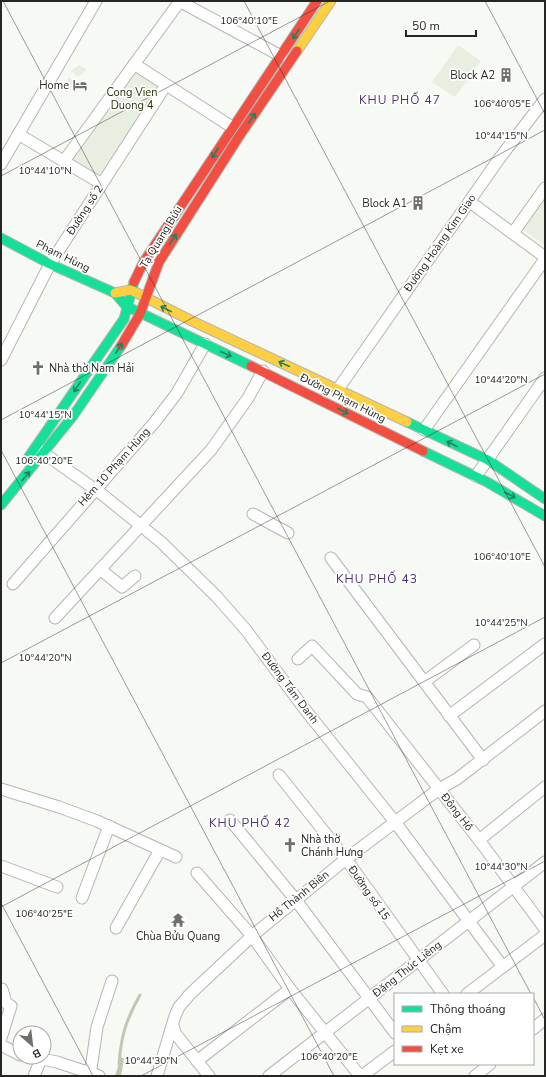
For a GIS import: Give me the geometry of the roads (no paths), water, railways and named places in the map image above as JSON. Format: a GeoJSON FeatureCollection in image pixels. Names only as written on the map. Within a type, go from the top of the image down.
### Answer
{"type":"FeatureCollection","features":[{"type":"Feature","properties":{"kind":"main road","name":"Tạ Quang Bửu"},"geometry":{"type":"LineString","coordinates":[[1,506],[40,451],[124,319],[131,290],[144,263],[316,1]]}},
{"type":"Feature","properties":{"kind":"main road","name":"Tạ Quang Bửu"},"geometry":{"type":"LineString","coordinates":[[1,490],[40,451],[110,365],[141,313],[149,280],[159,262],[329,4]]}},
{"type":"Feature","properties":{"kind":"main road"},"geometry":{"type":"LineString","coordinates":[[232,127],[242,134]]}},
{"type":"Feature","properties":{"kind":"main road","name":"Phạm Hùng"},"geometry":{"type":"LineString","coordinates":[[1,238],[50,264],[115,293],[126,306]]}},
{"type":"Feature","properties":{"kind":"main road"},"geometry":{"type":"LineString","coordinates":[[115,293],[131,290],[145,298]]}},
{"type":"Feature","properties":{"kind":"main road","name":"Đường Phạm Hùng"},"geometry":{"type":"LineString","coordinates":[[145,298],[488,460],[545,499]]}},
{"type":"Feature","properties":{"kind":"main road","name":"Đường Phạm Hùng"},"geometry":{"type":"LineString","coordinates":[[126,306],[263,371],[476,476],[525,503],[545,516]]}},
{"type":"Feature","properties":{"kind":"street"},"geometry":{"type":"LineString","coordinates":[[1,164],[96,1]]}},
{"type":"Feature","properties":{"kind":"street"},"geometry":{"type":"LineString","coordinates":[[64,161],[180,1],[281,56]]}},
{"type":"Feature","properties":{"kind":"street"},"geometry":{"type":"LineString","coordinates":[[316,1],[329,4]]}},
{"type":"Feature","properties":{"kind":"street"},"geometry":{"type":"LineString","coordinates":[[134,64],[232,127]]}},
{"type":"Feature","properties":{"kind":"street","name":"Đường số 2"},"geometry":{"type":"LineString","coordinates":[[1,360],[50,264],[166,85]]}},
{"type":"Feature","properties":{"kind":"street","name":"Đường Hoàng Kim Giao"},"geometry":{"type":"LineString","coordinates":[[338,389],[470,202],[545,99]]}},
{"type":"Feature","properties":{"kind":"street"},"geometry":{"type":"LineString","coordinates":[[18,134],[102,184]]}},
{"type":"Feature","properties":{"kind":"street"},"geometry":{"type":"LineString","coordinates":[[513,233],[545,188]]}},
{"type":"Feature","properties":{"kind":"street"},"geometry":{"type":"LineString","coordinates":[[424,430],[545,258],[470,202]]}},
{"type":"Feature","properties":{"kind":"street","name":"Hẻm 10 Phạm Hùng"},"geometry":{"type":"LineString","coordinates":[[13,584],[95,488],[150,428],[177,393],[205,344]]}},
{"type":"Feature","properties":{"kind":"street"},"geometry":{"type":"LineString","coordinates":[[55,618],[211,450],[248,398],[263,371]]}},
{"type":"Feature","properties":{"kind":"street"},"geometry":{"type":"LineString","coordinates":[[476,476],[545,378]]}},
{"type":"Feature","properties":{"kind":"street","name":"Đường Tám Danh"},"geometry":{"type":"LineString","coordinates":[[40,451],[95,488],[140,525],[200,580],[246,630],[304,707],[395,822],[503,967]]}},
{"type":"Feature","properties":{"kind":"street"},"geometry":{"type":"LineString","coordinates":[[253,514],[288,533]]}},
{"type":"Feature","properties":{"kind":"street"},"geometry":{"type":"LineString","coordinates":[[331,558],[483,760]]}},
{"type":"Feature","properties":{"kind":"street"},"geometry":{"type":"LineString","coordinates":[[100,569],[122,587],[135,576]]}},
{"type":"Feature","properties":{"kind":"street"},"geometry":{"type":"LineString","coordinates":[[449,716],[545,644]]}},
{"type":"Feature","properties":{"kind":"street"},"geometry":{"type":"LineString","coordinates":[[424,682],[474,645]]}},
{"type":"Feature","properties":{"kind":"street","name":"Đông Hồ"},"geometry":{"type":"LineString","coordinates":[[298,659],[312,646],[357,694],[367,697],[479,840],[545,929]]}},
{"type":"Feature","properties":{"kind":"street","name":"Hồ Thành Biên"},"geometry":{"type":"LineString","coordinates":[[157,1076],[175,1016],[183,1001],[252,936],[295,899],[346,859],[439,789],[457,779],[483,760],[545,711]]}},
{"type":"Feature","properties":{"kind":"street","name":"Đường số 15"},"geometry":{"type":"LineString","coordinates":[[279,775],[346,859],[417,961],[442,993]]}},
{"type":"Feature","properties":{"kind":"street"},"geometry":{"type":"LineString","coordinates":[[479,840],[545,787]]}},
{"type":"Feature","properties":{"kind":"street"},"geometry":{"type":"LineString","coordinates":[[1,789],[60,807],[109,826],[176,857]]}},
{"type":"Feature","properties":{"kind":"street"},"geometry":{"type":"LineString","coordinates":[[230,820],[295,899],[394,1032]]}},
{"type":"Feature","properties":{"kind":"street"},"geometry":{"type":"LineString","coordinates":[[82,898],[109,826]]}},
{"type":"Feature","properties":{"kind":"street"},"geometry":{"type":"LineString","coordinates":[[116,928],[160,850]]}},
{"type":"Feature","properties":{"kind":"street","name":"Đặng Thúc Liêng"},"geometry":{"type":"LineString","coordinates":[[269,1076],[545,862]]}},
{"type":"Feature","properties":{"kind":"street"},"geometry":{"type":"LineString","coordinates":[[1,866],[57,887]]}},
{"type":"Feature","properties":{"kind":"street"},"geometry":{"type":"LineString","coordinates":[[197,873],[252,936],[290,989],[361,1076],[394,1052]]}},
{"type":"Feature","properties":{"kind":"street"},"geometry":{"type":"LineString","coordinates":[[469,993],[545,935]]}},
{"type":"Feature","properties":{"kind":"street"},"geometry":{"type":"LineString","coordinates":[[52,1061],[94,1075],[97,1028],[112,981]]}},
{"type":"Feature","properties":{"kind":"street"},"geometry":{"type":"LineString","coordinates":[[197,1061],[290,989]]}},
{"type":"Feature","properties":{"kind":"street"},"geometry":{"type":"LineString","coordinates":[[1,1038],[4,1018],[11,1006],[6,1003],[2,990]]}},
{"type":"Feature","properties":{"kind":"street"},"geometry":{"type":"LineString","coordinates":[[173,1025],[175,1033],[209,1076]]}},
{"type":"Feature","properties":{"kind":"street"},"geometry":{"type":"LineString","coordinates":[[1,1045],[12,1051]]}},
{"type":"Feature","properties":{"kind":"street"},"geometry":{"type":"LineString","coordinates":[[34,1076],[36,1065]]}},
{"type":"Feature","properties":{"kind":"street"},"geometry":{"type":"LineString","coordinates":[[474,1076],[489,1065]]}},
{"type":"Feature","properties":{"kind":"waterway"},"geometry":{"type":"LineString","coordinates":[[119,1064],[125,1028],[140,995]]}},
{"type":"Feature","properties":{"kind":"place","name":"Block A2"},"geometry":{"type":"Point","coordinates":[506,75]}},
{"type":"Feature","properties":{"kind":"place","name":"Home"},"geometry":{"type":"Point","coordinates":[80,85]}},
{"type":"Feature","properties":{"kind":"place","name":"Block A1"},"geometry":{"type":"Point","coordinates":[418,203]}},
{"type":"Feature","properties":{"kind":"place","name":"Nhà thờ Nam Hải"},"geometry":{"type":"Point","coordinates":[38,368]}},
{"type":"Feature","properties":{"kind":"place","name":"Nhà thờ Chánh Hưng"},"geometry":{"type":"Point","coordinates":[290,845]}},
{"type":"Feature","properties":{"kind":"place","name":"Chùa Bửu Quang"},"geometry":{"type":"Point","coordinates":[178,920]}},
{"type":"Feature","properties":{"kind":"district","name":"KHU PHỐ 47"},"geometry":{"type":"Point","coordinates":[400,100]}},
{"type":"Feature","properties":{"kind":"district","name":"KHU PHỐ 43"},"geometry":{"type":"Point","coordinates":[377,579]}},
{"type":"Feature","properties":{"kind":"district","name":"KHU PHỐ 42"},"geometry":{"type":"Point","coordinates":[250,823]}},
{"type":"Feature","properties":{"kind":"park label","name":"Cong Vien Duong 4"},"geometry":{"type":"Point","coordinates":[132,98]}}]}
